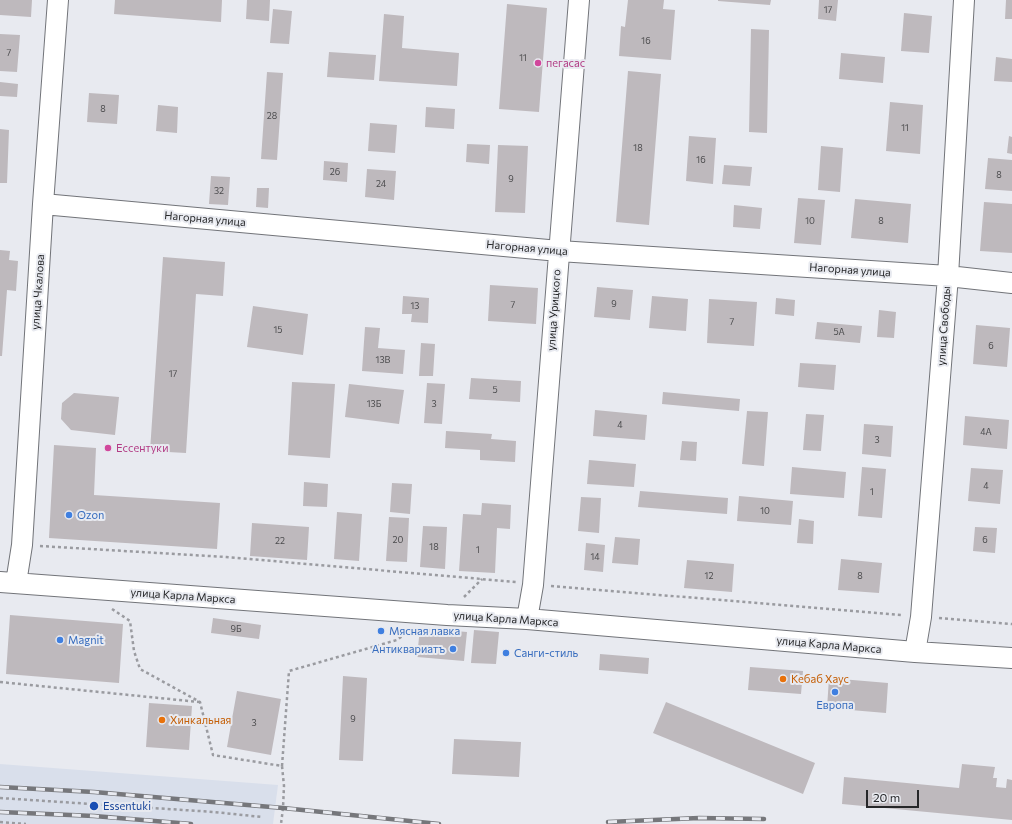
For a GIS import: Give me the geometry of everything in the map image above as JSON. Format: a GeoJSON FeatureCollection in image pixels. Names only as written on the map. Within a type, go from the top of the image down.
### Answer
{"type":"FeatureCollection","features":[{"type":"Feature","properties":{"kind":"street","name":"улица Чкалова"},"geometry":{"type":"LineString","coordinates":[[8,583],[22,545],[43,204],[58,0]]}},
{"type":"Feature","properties":{"kind":"street","name":"улица Урицкого"},"geometry":{"type":"LineString","coordinates":[[527,620],[533,585],[579,0]]}},
{"type":"Feature","properties":{"kind":"street","name":"улица Свободы"},"geometry":{"type":"LineString","coordinates":[[915,652],[921,617],[948,276],[964,0]]}},
{"type":"Feature","properties":{"kind":"street","name":"Нагорная улица"},"geometry":{"type":"LineString","coordinates":[[43,204],[559,251],[948,276],[1012,283]]}},
{"type":"Feature","properties":{"kind":"street","name":"улица Карла Маркса"},"geometry":{"type":"LineString","coordinates":[[8,583],[527,620],[915,652],[1012,658]]}},
{"type":"Feature","properties":{"kind":"path"},"geometry":{"type":"LineString","coordinates":[[22,545],[226,557],[515,582],[533,585],[1012,624]]}},
{"type":"Feature","properties":{"kind":"path"},"geometry":{"type":"LineString","coordinates":[[118,609],[110,609],[130,621],[134,641],[134,651],[140,669],[200,702],[213,755],[282,766]]}},
{"type":"Feature","properties":{"kind":"path"},"geometry":{"type":"LineString","coordinates":[[281,824],[284,786],[282,766],[289,671],[396,640],[414,627]]}},
{"type":"Feature","properties":{"kind":"path"},"geometry":{"type":"LineString","coordinates":[[0,682],[200,702]]}},
{"type":"Feature","properties":{"kind":"path"},"geometry":{"type":"LineString","coordinates":[[0,798],[214,812],[262,818]]}},
{"type":"Feature","properties":{"kind":"path"},"geometry":{"type":"LineString","coordinates":[[0,822],[26,824]]}},
{"type":"Feature","properties":{"kind":"shaded area"},"geometry":{"type":"Polygon","coordinates":[[[0,764],[278,785],[273,824],[0,824],[0,764]]]}},
{"type":"Feature","properties":{"kind":"building"},"geometry":{"type":"Polygon","coordinates":[[[0,0],[32,0],[31,17],[0,15],[0,0]]]}},
{"type":"Feature","properties":{"kind":"building"},"geometry":{"type":"Polygon","coordinates":[[[115,0],[222,0],[221,22],[114,14],[115,0]]]}},
{"type":"Feature","properties":{"kind":"building"},"geometry":{"type":"Polygon","coordinates":[[[247,0],[270,0],[269,21],[246,19],[247,0]]]}},
{"type":"Feature","properties":{"kind":"building"},"geometry":{"type":"Polygon","coordinates":[[[628,0],[664,0],[663,9],[675,10],[671,60],[619,56],[621,26],[625,27],[628,0]]]}},
{"type":"Feature","properties":{"kind":"building"},"geometry":{"type":"Polygon","coordinates":[[[718,0],[771,0],[770,5],[718,0]]]}},
{"type":"Feature","properties":{"kind":"building"},"geometry":{"type":"Polygon","coordinates":[[[819,0],[838,0],[836,21],[818,19],[819,0]]]}},
{"type":"Feature","properties":{"kind":"building"},"geometry":{"type":"Polygon","coordinates":[[[1006,0],[1012,0],[1012,19],[1005,19],[1006,0]]]}},
{"type":"Feature","properties":{"kind":"building"},"geometry":{"type":"Polygon","coordinates":[[[507,4],[547,8],[539,112],[499,109],[507,4]]]}},
{"type":"Feature","properties":{"kind":"building"},"geometry":{"type":"Polygon","coordinates":[[[273,9],[292,11],[289,44],[270,43],[273,9]]]}},
{"type":"Feature","properties":{"kind":"building"},"geometry":{"type":"Polygon","coordinates":[[[904,13],[932,16],[929,53],[901,51],[904,13]]]}},
{"type":"Feature","properties":{"kind":"building"},"geometry":{"type":"Polygon","coordinates":[[[384,14],[404,16],[402,48],[459,53],[457,86],[379,81],[384,14]]]}},
{"type":"Feature","properties":{"kind":"building"},"geometry":{"type":"Polygon","coordinates":[[[751,29],[769,30],[767,133],[749,132],[751,29]]]}},
{"type":"Feature","properties":{"kind":"building"},"geometry":{"type":"Polygon","coordinates":[[[0,34],[20,35],[17,72],[0,71],[0,34]]]}},
{"type":"Feature","properties":{"kind":"building"},"geometry":{"type":"Polygon","coordinates":[[[329,52],[376,55],[374,80],[327,77],[329,52]]]}},
{"type":"Feature","properties":{"kind":"building"},"geometry":{"type":"Polygon","coordinates":[[[841,53],[885,57],[883,83],[839,79],[841,53]]]}},
{"type":"Feature","properties":{"kind":"building"},"geometry":{"type":"Polygon","coordinates":[[[996,57],[1012,59],[1012,82],[994,81],[996,57]]]}},
{"type":"Feature","properties":{"kind":"building"},"geometry":{"type":"Polygon","coordinates":[[[628,71],[661,74],[649,225],[616,222],[628,71]]]}},
{"type":"Feature","properties":{"kind":"building"},"geometry":{"type":"Polygon","coordinates":[[[267,72],[283,73],[277,160],[261,159],[267,72]]]}},
{"type":"Feature","properties":{"kind":"building"},"geometry":{"type":"Polygon","coordinates":[[[0,82],[18,84],[17,97],[0,96],[0,82]]]}},
{"type":"Feature","properties":{"kind":"building"},"geometry":{"type":"Polygon","coordinates":[[[89,93],[119,95],[117,124],[87,122],[89,93]]]}},
{"type":"Feature","properties":{"kind":"building"},"geometry":{"type":"Polygon","coordinates":[[[890,102],[923,105],[920,154],[886,151],[890,102]]]}},
{"type":"Feature","properties":{"kind":"building"},"geometry":{"type":"Polygon","coordinates":[[[158,105],[178,107],[177,133],[156,131],[158,105]]]}},
{"type":"Feature","properties":{"kind":"building"},"geometry":{"type":"Polygon","coordinates":[[[426,107],[455,109],[454,129],[425,127],[426,107]]]}},
{"type":"Feature","properties":{"kind":"building"},"geometry":{"type":"Polygon","coordinates":[[[370,123],[397,125],[395,153],[368,151],[370,123]]]}},
{"type":"Feature","properties":{"kind":"building"},"geometry":{"type":"Polygon","coordinates":[[[0,129],[9,130],[7,183],[0,183],[0,129]]]}},
{"type":"Feature","properties":{"kind":"building"},"geometry":{"type":"Polygon","coordinates":[[[689,136],[716,138],[713,184],[686,181],[689,136]]]}},
{"type":"Feature","properties":{"kind":"building"},"geometry":{"type":"Polygon","coordinates":[[[1009,136],[1012,137],[1012,154],[1007,153],[1009,136]]]}},
{"type":"Feature","properties":{"kind":"building"},"geometry":{"type":"Polygon","coordinates":[[[467,144],[490,145],[489,164],[466,162],[467,144]]]}},
{"type":"Feature","properties":{"kind":"building"},"geometry":{"type":"Polygon","coordinates":[[[498,145],[528,146],[525,213],[495,212],[498,145]]]}},
{"type":"Feature","properties":{"kind":"building"},"geometry":{"type":"Polygon","coordinates":[[[821,146],[843,148],[840,192],[818,190],[821,146]]]}},
{"type":"Feature","properties":{"kind":"building"},"geometry":{"type":"Polygon","coordinates":[[[988,158],[1012,160],[1012,191],[985,189],[988,158]]]}},
{"type":"Feature","properties":{"kind":"building"},"geometry":{"type":"Polygon","coordinates":[[[324,161],[348,163],[347,182],[323,180],[324,161]]]}},
{"type":"Feature","properties":{"kind":"building"},"geometry":{"type":"Polygon","coordinates":[[[724,165],[752,167],[750,186],[722,184],[724,165]]]}},
{"type":"Feature","properties":{"kind":"building"},"geometry":{"type":"Polygon","coordinates":[[[367,169],[396,171],[394,200],[365,197],[367,169]]]}},
{"type":"Feature","properties":{"kind":"building"},"geometry":{"type":"Polygon","coordinates":[[[211,176],[230,177],[228,205],[209,204],[211,176]]]}},
{"type":"Feature","properties":{"kind":"building"},"geometry":{"type":"Polygon","coordinates":[[[257,188],[269,188],[268,208],[256,207],[257,188]]]}},
{"type":"Feature","properties":{"kind":"building"},"geometry":{"type":"Polygon","coordinates":[[[798,198],[825,200],[821,245],[794,243],[798,198]]]}},
{"type":"Feature","properties":{"kind":"building"},"geometry":{"type":"Polygon","coordinates":[[[855,199],[911,204],[908,243],[851,238],[855,199]]]}},
{"type":"Feature","properties":{"kind":"building"},"geometry":{"type":"Polygon","coordinates":[[[984,202],[1012,204],[1012,253],[980,251],[984,202]]]}},
{"type":"Feature","properties":{"kind":"building"},"geometry":{"type":"Polygon","coordinates":[[[734,205],[762,208],[760,229],[733,227],[734,205]]]}},
{"type":"Feature","properties":{"kind":"building"},"geometry":{"type":"Polygon","coordinates":[[[0,250],[10,251],[9,260],[18,261],[16,291],[7,290],[2,356],[0,356],[0,250]]]}},
{"type":"Feature","properties":{"kind":"building"},"geometry":{"type":"Polygon","coordinates":[[[163,257],[225,262],[223,296],[196,294],[186,453],[150,451],[163,257]]]}},
{"type":"Feature","properties":{"kind":"building"},"geometry":{"type":"Polygon","coordinates":[[[490,285],[538,288],[536,324],[488,321],[490,285]]]}},
{"type":"Feature","properties":{"kind":"building"},"geometry":{"type":"Polygon","coordinates":[[[597,287],[633,290],[630,320],[594,317],[597,287]]]}},
{"type":"Feature","properties":{"kind":"building"},"geometry":{"type":"Polygon","coordinates":[[[403,296],[429,298],[428,323],[411,322],[412,314],[402,314],[403,296]]]}},
{"type":"Feature","properties":{"kind":"building"},"geometry":{"type":"Polygon","coordinates":[[[652,296],[688,299],[686,331],[649,328],[652,296]]]}},
{"type":"Feature","properties":{"kind":"building"},"geometry":{"type":"Polygon","coordinates":[[[776,298],[795,300],[794,316],[775,314],[776,298]]]}},
{"type":"Feature","properties":{"kind":"building"},"geometry":{"type":"Polygon","coordinates":[[[709,299],[757,302],[754,346],[707,343],[709,299]]]}},
{"type":"Feature","properties":{"kind":"building"},"geometry":{"type":"Polygon","coordinates":[[[253,306],[308,314],[303,355],[247,347],[253,306]]]}},
{"type":"Feature","properties":{"kind":"building"},"geometry":{"type":"Polygon","coordinates":[[[879,310],[896,312],[894,338],[877,337],[879,310]]]}},
{"type":"Feature","properties":{"kind":"building"},"geometry":{"type":"Polygon","coordinates":[[[817,322],[862,326],[860,343],[815,339],[817,322]]]}},
{"type":"Feature","properties":{"kind":"building"},"geometry":{"type":"Polygon","coordinates":[[[976,325],[1010,328],[1007,367],[973,364],[976,325]]]}},
{"type":"Feature","properties":{"kind":"building"},"geometry":{"type":"Polygon","coordinates":[[[365,327],[380,328],[378,348],[405,350],[403,374],[362,371],[365,327]]]}},
{"type":"Feature","properties":{"kind":"building"},"geometry":{"type":"Polygon","coordinates":[[[421,343],[435,344],[433,376],[419,376],[421,343]]]}},
{"type":"Feature","properties":{"kind":"building"},"geometry":{"type":"Polygon","coordinates":[[[800,363],[836,365],[834,390],[798,387],[800,363]]]}},
{"type":"Feature","properties":{"kind":"building"},"geometry":{"type":"Polygon","coordinates":[[[471,378],[521,381],[520,402],[469,399],[471,378]]]}},
{"type":"Feature","properties":{"kind":"building"},"geometry":{"type":"Polygon","coordinates":[[[292,382],[335,384],[330,458],[288,455],[292,382]]]}},
{"type":"Feature","properties":{"kind":"building"},"geometry":{"type":"Polygon","coordinates":[[[427,383],[445,384],[442,424],[424,423],[427,383]]]}},
{"type":"Feature","properties":{"kind":"building"},"geometry":{"type":"Polygon","coordinates":[[[349,384],[404,390],[399,424],[345,417],[349,384]]]}},
{"type":"Feature","properties":{"kind":"building"},"geometry":{"type":"Polygon","coordinates":[[[663,392],[740,399],[739,411],[662,404],[663,392]]]}},
{"type":"Feature","properties":{"kind":"building"},"geometry":{"type":"Polygon","coordinates":[[[74,393],[119,397],[115,435],[71,430],[61,419],[62,403],[74,393]]]}},
{"type":"Feature","properties":{"kind":"building"},"geometry":{"type":"Polygon","coordinates":[[[595,410],[647,415],[645,440],[593,436],[595,410]]]}},
{"type":"Feature","properties":{"kind":"building"},"geometry":{"type":"Polygon","coordinates":[[[747,411],[768,412],[764,466],[742,464],[747,411]]]}},
{"type":"Feature","properties":{"kind":"building"},"geometry":{"type":"Polygon","coordinates":[[[806,414],[824,415],[821,451],[803,450],[806,414]]]}},
{"type":"Feature","properties":{"kind":"building"},"geometry":{"type":"Polygon","coordinates":[[[965,416],[1009,420],[1007,449],[963,445],[965,416]]]}},
{"type":"Feature","properties":{"kind":"building"},"geometry":{"type":"Polygon","coordinates":[[[864,424],[893,426],[891,457],[862,454],[864,424]]]}},
{"type":"Feature","properties":{"kind":"building"},"geometry":{"type":"Polygon","coordinates":[[[446,431],[492,434],[491,439],[516,441],[515,462],[480,460],[480,450],[445,448],[446,431]]]}},
{"type":"Feature","properties":{"kind":"building"},"geometry":{"type":"Polygon","coordinates":[[[682,441],[697,442],[696,461],[680,460],[682,441]]]}},
{"type":"Feature","properties":{"kind":"building"},"geometry":{"type":"Polygon","coordinates":[[[54,445],[96,448],[94,495],[220,503],[217,549],[49,538],[54,445]]]}},
{"type":"Feature","properties":{"kind":"building"},"geometry":{"type":"Polygon","coordinates":[[[589,460],[636,464],[634,487],[587,484],[589,460]]]}},
{"type":"Feature","properties":{"kind":"building"},"geometry":{"type":"Polygon","coordinates":[[[792,467],[846,472],[844,498],[790,494],[792,467]]]}},
{"type":"Feature","properties":{"kind":"building"},"geometry":{"type":"Polygon","coordinates":[[[862,467],[886,469],[882,518],[858,516],[862,467]]]}},
{"type":"Feature","properties":{"kind":"building"},"geometry":{"type":"Polygon","coordinates":[[[971,468],[1003,470],[1000,504],[968,501],[971,468]]]}},
{"type":"Feature","properties":{"kind":"building"},"geometry":{"type":"Polygon","coordinates":[[[304,482],[328,484],[327,507],[303,506],[304,482]]]}},
{"type":"Feature","properties":{"kind":"building"},"geometry":{"type":"Polygon","coordinates":[[[392,483],[412,484],[410,514],[390,512],[392,483]]]}},
{"type":"Feature","properties":{"kind":"building"},"geometry":{"type":"Polygon","coordinates":[[[640,491],[728,498],[727,514],[638,507],[640,491]]]}},
{"type":"Feature","properties":{"kind":"building"},"geometry":{"type":"Polygon","coordinates":[[[739,496],[793,501],[791,525],[737,521],[739,496]]]}},
{"type":"Feature","properties":{"kind":"building"},"geometry":{"type":"Polygon","coordinates":[[[581,497],[601,498],[599,533],[578,531],[581,497]]]}},
{"type":"Feature","properties":{"kind":"building"},"geometry":{"type":"Polygon","coordinates":[[[482,503],[511,505],[510,529],[497,528],[495,573],[459,571],[463,514],[481,515],[482,503]]]}},
{"type":"Feature","properties":{"kind":"building"},"geometry":{"type":"Polygon","coordinates":[[[337,512],[362,514],[359,561],[334,559],[337,512]]]}},
{"type":"Feature","properties":{"kind":"building"},"geometry":{"type":"Polygon","coordinates":[[[389,517],[409,518],[407,562],[386,561],[389,517]]]}},
{"type":"Feature","properties":{"kind":"building"},"geometry":{"type":"Polygon","coordinates":[[[799,519],[814,521],[813,544],[797,543],[799,519]]]}},
{"type":"Feature","properties":{"kind":"building"},"geometry":{"type":"Polygon","coordinates":[[[252,523],[309,527],[307,560],[250,556],[252,523]]]}},
{"type":"Feature","properties":{"kind":"building"},"geometry":{"type":"Polygon","coordinates":[[[423,526],[447,527],[445,569],[420,567],[423,526]]]}},
{"type":"Feature","properties":{"kind":"building"},"geometry":{"type":"Polygon","coordinates":[[[975,527],[997,528],[995,553],[973,551],[975,527]]]}},
{"type":"Feature","properties":{"kind":"building"},"geometry":{"type":"Polygon","coordinates":[[[615,537],[640,539],[638,565],[612,563],[615,537]]]}},
{"type":"Feature","properties":{"kind":"building"},"geometry":{"type":"Polygon","coordinates":[[[586,543],[605,545],[603,572],[584,570],[586,543]]]}},
{"type":"Feature","properties":{"kind":"building"},"geometry":{"type":"Polygon","coordinates":[[[841,559],[882,563],[879,593],[838,590],[841,559]]]}},
{"type":"Feature","properties":{"kind":"building"},"geometry":{"type":"Polygon","coordinates":[[[687,560],[734,564],[732,592],[684,588],[687,560]]]}},
{"type":"Feature","properties":{"kind":"building"},"geometry":{"type":"Polygon","coordinates":[[[10,615],[123,624],[119,683],[6,674],[10,615]]]}},
{"type":"Feature","properties":{"kind":"building"},"geometry":{"type":"Polygon","coordinates":[[[213,618],[261,625],[259,639],[211,633],[213,618]]]}},
{"type":"Feature","properties":{"kind":"building"},"geometry":{"type":"Polygon","coordinates":[[[420,628],[467,632],[464,661],[417,657],[420,628]]]}},
{"type":"Feature","properties":{"kind":"building"},"geometry":{"type":"Polygon","coordinates":[[[474,630],[499,632],[496,664],[471,663],[474,630]]]}},
{"type":"Feature","properties":{"kind":"building"},"geometry":{"type":"Polygon","coordinates":[[[600,654],[649,658],[648,674],[599,670],[600,654]]]}},
{"type":"Feature","properties":{"kind":"building"},"geometry":{"type":"Polygon","coordinates":[[[750,667],[803,671],[801,694],[748,690],[750,667]]]}},
{"type":"Feature","properties":{"kind":"building"},"geometry":{"type":"Polygon","coordinates":[[[343,676],[367,678],[363,761],[339,760],[343,676]]]}},
{"type":"Feature","properties":{"kind":"building"},"geometry":{"type":"Polygon","coordinates":[[[829,678],[888,683],[886,713],[827,708],[829,678]]]}},
{"type":"Feature","properties":{"kind":"building"},"geometry":{"type":"Polygon","coordinates":[[[237,691],[281,699],[271,755],[227,747],[237,691]]]}},
{"type":"Feature","properties":{"kind":"building"},"geometry":{"type":"Polygon","coordinates":[[[666,702],[815,763],[803,794],[653,733],[666,702]]]}},
{"type":"Feature","properties":{"kind":"building"},"geometry":{"type":"Polygon","coordinates":[[[149,703],[192,706],[189,750],[146,747],[149,703]]]}},
{"type":"Feature","properties":{"kind":"building"},"geometry":{"type":"Polygon","coordinates":[[[454,739],[521,742],[519,777],[452,774],[454,739]]]}},
{"type":"Feature","properties":{"kind":"building"},"geometry":{"type":"Polygon","coordinates":[[[962,764],[995,767],[993,778],[997,778],[996,787],[1006,788],[1007,779],[1012,780],[1012,820],[842,804],[844,777],[959,788],[962,764]]]}},
{"type":"Feature","properties":{"kind":"railway"},"geometry":{"type":"LineString","coordinates":[[0,787],[94,792],[283,808],[439,824]]}},
{"type":"Feature","properties":{"kind":"railway"},"geometry":{"type":"LineString","coordinates":[[0,812],[94,816],[191,824]]}},
{"type":"Feature","properties":{"kind":"railway"},"geometry":{"type":"LineString","coordinates":[[608,822],[699,818],[764,819]]}},
{"type":"Feature","properties":{"kind":"place","name":"пегасас"},"geometry":{"type":"Point","coordinates":[538,63]}},
{"type":"Feature","properties":{"kind":"place","name":"Ессентуки"},"geometry":{"type":"Point","coordinates":[108,448]}},
{"type":"Feature","properties":{"kind":"place","name":"Ozon"},"geometry":{"type":"Point","coordinates":[69,515]}},
{"type":"Feature","properties":{"kind":"place","name":"Мясная лавка"},"geometry":{"type":"Point","coordinates":[381,631]}},
{"type":"Feature","properties":{"kind":"place","name":"Magnit"},"geometry":{"type":"Point","coordinates":[60,640]}},
{"type":"Feature","properties":{"kind":"place","name":"Антиквариатъ"},"geometry":{"type":"Point","coordinates":[453,649]}},
{"type":"Feature","properties":{"kind":"place","name":"Санги-стиль"},"geometry":{"type":"Point","coordinates":[506,653]}},
{"type":"Feature","properties":{"kind":"place","name":"Кебаб Хаус"},"geometry":{"type":"Point","coordinates":[783,679]}},
{"type":"Feature","properties":{"kind":"place","name":"Европа"},"geometry":{"type":"Point","coordinates":[835,692]}},
{"type":"Feature","properties":{"kind":"place","name":"Хинкальная"},"geometry":{"type":"Point","coordinates":[162,720]}},
{"type":"Feature","properties":{"kind":"place","name":"Essentuki"},"geometry":{"type":"Point","coordinates":[94,806]}}]}
